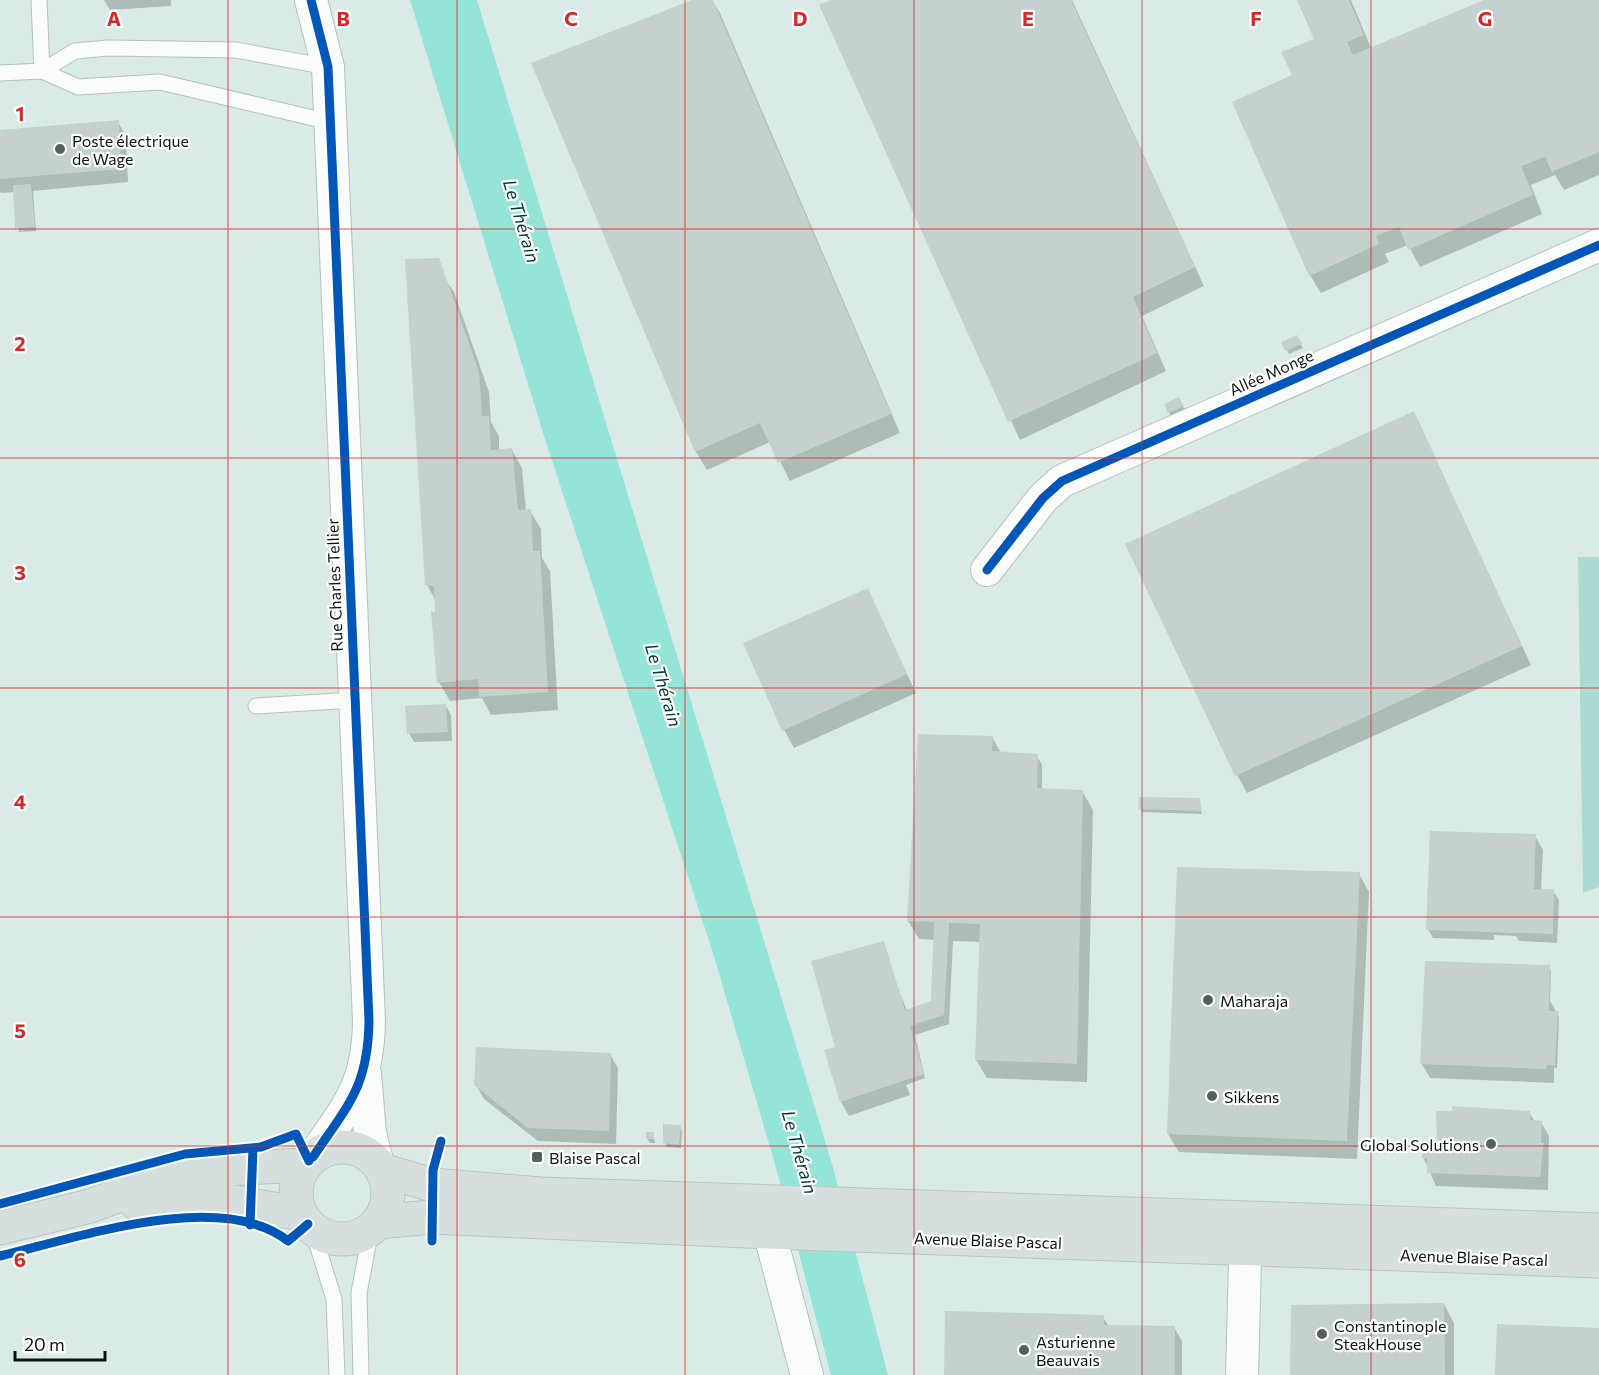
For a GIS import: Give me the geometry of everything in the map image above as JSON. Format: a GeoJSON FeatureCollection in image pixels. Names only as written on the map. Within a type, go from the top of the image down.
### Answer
{"type":"FeatureCollection","features":[{"type":"Feature","properties":{"kind":"main road","name":"Avenue Blaise Pascal"},"geometry":{"type":"LineString","coordinates":[[0,1228],[90,1206],[149,1184],[206,1170],[309,1161],[330,1149],[348,1147],[364,1153],[380,1168],[432,1185],[772,1217]]}},
{"type":"Feature","properties":{"kind":"main road"},"geometry":{"type":"LineString","coordinates":[[306,1221],[297,1203],[296,1186],[309,1161]]}},
{"type":"Feature","properties":{"kind":"main road"},"geometry":{"type":"LineString","coordinates":[[374,1225],[386,1206],[388,1193],[380,1168]]}},
{"type":"Feature","properties":{"kind":"main road","name":"Avenue Blaise Pascal"},"geometry":{"type":"LineString","coordinates":[[90,1206],[198,1199],[251,1203],[306,1221],[321,1234],[338,1239],[355,1237],[374,1225],[431,1217],[772,1217],[1246,1234],[1599,1262]]}},
{"type":"Feature","properties":{"kind":"main road","name":"Avenue Blaise Pascal"},"geometry":{"type":"LineString","coordinates":[[1246,1234],[1599,1230]]}},
{"type":"Feature","properties":{"kind":"street","name":"Rue Charles Tellier"},"geometry":{"type":"LineString","coordinates":[[309,1161],[357,1091],[369,1053],[327,67],[311,0]]}},
{"type":"Feature","properties":{"kind":"street","name":"Allée Monge"},"geometry":{"type":"LineString","coordinates":[[987,570],[1043,498],[1062,481],[1599,245]]}},
{"type":"Feature","properties":{"kind":"street","name":"Rue Charles Tellier"},"geometry":{"type":"LineString","coordinates":[[364,1072],[370,1133],[380,1168]]}},
{"type":"Feature","properties":{"kind":"street"},"geometry":{"type":"LineString","coordinates":[[772,1217],[807,1375]]}},
{"type":"Feature","properties":{"kind":"street"},"geometry":{"type":"LineString","coordinates":[[1242,1375],[1246,1234]]}},
{"type":"Feature","properties":{"kind":"lane"},"geometry":{"type":"LineString","coordinates":[[39,0],[42,71]]}},
{"type":"Feature","properties":{"kind":"lane"},"geometry":{"type":"LineString","coordinates":[[42,71],[75,51],[108,48],[236,50],[327,67]]}},
{"type":"Feature","properties":{"kind":"lane"},"geometry":{"type":"LineString","coordinates":[[0,73],[42,71],[78,87],[160,82],[330,122]]}},
{"type":"Feature","properties":{"kind":"lane"},"geometry":{"type":"LineString","coordinates":[[256,706],[354,700]]}},
{"type":"Feature","properties":{"kind":"lane"},"geometry":{"type":"LineString","coordinates":[[306,1221],[334,1299],[337,1375]]}},
{"type":"Feature","properties":{"kind":"lane"},"geometry":{"type":"LineString","coordinates":[[361,1375],[360,1280],[374,1225]]}},
{"type":"Feature","properties":{"kind":"shaded area"},"geometry":{"type":"Polygon","coordinates":[[[1578,557],[1599,557],[1599,887],[1583,893],[1578,557]]]}},
{"type":"Feature","properties":{"kind":"water","name":"Le Thérain"},"geometry":{"type":"Polygon","coordinates":[[[410,0],[477,0],[833,1167],[888,1375],[831,1375],[777,1171],[713,953],[544,436],[410,0]]]}},
{"type":"Feature","properties":{"kind":"building"},"geometry":{"type":"Polygon","coordinates":[[[692,0],[713,0],[891,414],[778,463],[760,423],[695,452],[531,63],[692,0]]]}},
{"type":"Feature","properties":{"kind":"building"},"geometry":{"type":"Polygon","coordinates":[[[830,0],[1071,0],[1195,267],[1133,297],[1157,353],[1008,422],[819,5],[830,0]]]}},
{"type":"Feature","properties":{"kind":"building"},"geometry":{"type":"Polygon","coordinates":[[[1297,0],[1349,0],[1364,35],[1347,42],[1353,55],[1484,0],[1599,0],[1599,152],[1552,172],[1545,157],[1521,166],[1533,195],[1408,250],[1399,227],[1376,236],[1379,244],[1309,276],[1232,102],[1292,75],[1281,52],[1314,39],[1297,0]]]}},
{"type":"Feature","properties":{"kind":"building","name":"Poste électrique de Wage"},"geometry":{"type":"Polygon","coordinates":[[[119,120],[121,169],[0,179],[0,130],[119,120]]]}},
{"type":"Feature","properties":{"kind":"building"},"geometry":{"type":"Polygon","coordinates":[[[31,184],[35,227],[15,228],[13,185],[31,184]]]}},
{"type":"Feature","properties":{"kind":"building"},"geometry":{"type":"Polygon","coordinates":[[[439,258],[479,372],[482,416],[489,416],[491,450],[512,448],[518,510],[531,509],[533,551],[540,551],[548,692],[479,697],[478,679],[437,683],[431,611],[435,612],[434,586],[425,585],[405,259],[439,258]]]}},
{"type":"Feature","properties":{"kind":"building"},"geometry":{"type":"Polygon","coordinates":[[[1297,335],[1302,344],[1285,351],[1281,342],[1297,335]]]}},
{"type":"Feature","properties":{"kind":"building"},"geometry":{"type":"Polygon","coordinates":[[[1179,397],[1184,406],[1168,413],[1164,404],[1179,397]]]}},
{"type":"Feature","properties":{"kind":"building"},"geometry":{"type":"Polygon","coordinates":[[[1414,411],[1522,646],[1235,776],[1125,544],[1414,411]]]}},
{"type":"Feature","properties":{"kind":"building"},"geometry":{"type":"Polygon","coordinates":[[[868,588],[907,674],[782,731],[743,643],[868,588]]]}},
{"type":"Feature","properties":{"kind":"building"},"geometry":{"type":"Polygon","coordinates":[[[446,704],[448,732],[407,734],[405,706],[446,704]]]}},
{"type":"Feature","properties":{"kind":"building"},"geometry":{"type":"Polygon","coordinates":[[[918,734],[993,736],[992,751],[1038,754],[1037,788],[1083,790],[1077,1064],[975,1060],[980,924],[949,923],[944,1015],[910,1026],[924,1074],[840,1102],[824,1050],[835,1047],[811,961],[884,941],[905,1010],[931,1001],[934,922],[907,921],[918,734]]]}},
{"type":"Feature","properties":{"kind":"building"},"geometry":{"type":"Polygon","coordinates":[[[1139,797],[1200,798],[1201,811],[1138,809],[1139,797]]]}},
{"type":"Feature","properties":{"kind":"building"},"geometry":{"type":"Polygon","coordinates":[[[1430,831],[1536,834],[1534,889],[1554,889],[1553,934],[1426,930],[1430,831]]]}},
{"type":"Feature","properties":{"kind":"building"},"geometry":{"type":"Polygon","coordinates":[[[1177,867],[1360,872],[1347,1141],[1167,1134],[1177,867]]]}},
{"type":"Feature","properties":{"kind":"building"},"geometry":{"type":"Polygon","coordinates":[[[1425,961],[1550,965],[1549,1011],[1558,1011],[1555,1065],[1547,1065],[1546,1069],[1420,1064],[1425,961]]]}},
{"type":"Feature","properties":{"kind":"building"},"geometry":{"type":"Polygon","coordinates":[[[476,1047],[611,1053],[609,1131],[528,1128],[474,1085],[476,1047]]]}},
{"type":"Feature","properties":{"kind":"building"},"geometry":{"type":"Polygon","coordinates":[[[1452,1106],[1530,1111],[1530,1120],[1542,1121],[1541,1143],[1544,1143],[1540,1177],[1427,1173],[1427,1158],[1422,1158],[1422,1144],[1437,1145],[1436,1111],[1452,1111],[1452,1106]]]}},
{"type":"Feature","properties":{"kind":"building"},"geometry":{"type":"Polygon","coordinates":[[[663,1124],[681,1125],[679,1145],[663,1143],[663,1124]]]}},
{"type":"Feature","properties":{"kind":"building"},"geometry":{"type":"Polygon","coordinates":[[[646,1132],[654,1132],[654,1139],[646,1139],[646,1132]]]}},
{"type":"Feature","properties":{"kind":"building"},"geometry":{"type":"Polygon","coordinates":[[[1444,1303],[1445,1375],[1290,1375],[1291,1305],[1444,1303]]]}},
{"type":"Feature","properties":{"kind":"building","name":"Asturienne Beauvais"},"geometry":{"type":"Polygon","coordinates":[[[945,1311],[1104,1315],[1104,1325],[1175,1326],[1175,1375],[944,1375],[945,1311]]]}},
{"type":"Feature","properties":{"kind":"building"},"geometry":{"type":"Polygon","coordinates":[[[1497,1324],[1599,1328],[1599,1375],[1495,1375],[1497,1324]]]}},
{"type":"Feature","properties":{"kind":"cycle path"},"geometry":{"type":"LineString","coordinates":[[311,0],[328,67],[369,1021],[365,1063],[354,1094],[313,1157]]}},
{"type":"Feature","properties":{"kind":"cycle path"},"geometry":{"type":"LineString","coordinates":[[987,570],[1043,498],[1062,481],[1599,245]]}},
{"type":"Feature","properties":{"kind":"cycle path"},"geometry":{"type":"LineString","coordinates":[[0,1204],[185,1154],[261,1147],[296,1134],[309,1161]]}},
{"type":"Feature","properties":{"kind":"cycle path"},"geometry":{"type":"LineString","coordinates":[[432,1241],[433,1170],[441,1141]]}},
{"type":"Feature","properties":{"kind":"cycle path"},"geometry":{"type":"LineString","coordinates":[[250,1225],[253,1148]]}},
{"type":"Feature","properties":{"kind":"cycle path"},"geometry":{"type":"LineString","coordinates":[[0,1256],[107,1229],[147,1222],[187,1218],[225,1218],[260,1226],[288,1241],[308,1224]]}},
{"type":"Feature","properties":{"kind":"place","name":"Poste électrique de Wage"},"geometry":{"type":"Point","coordinates":[60,149]}},
{"type":"Feature","properties":{"kind":"place","name":"Maharaja"},"geometry":{"type":"Point","coordinates":[1208,1000]}},
{"type":"Feature","properties":{"kind":"place","name":"Sikkens"},"geometry":{"type":"Point","coordinates":[1212,1096]}},
{"type":"Feature","properties":{"kind":"place","name":"Global Solutions"},"geometry":{"type":"Point","coordinates":[1491,1144]}},
{"type":"Feature","properties":{"kind":"place","name":"Blaise Pascal"},"geometry":{"type":"Point","coordinates":[537,1157]}},
{"type":"Feature","properties":{"kind":"place","name":"Constantinople SteakHouse"},"geometry":{"type":"Point","coordinates":[1322,1334]}},
{"type":"Feature","properties":{"kind":"place","name":"Asturienne Beauvais"},"geometry":{"type":"Point","coordinates":[1024,1350]}}]}
